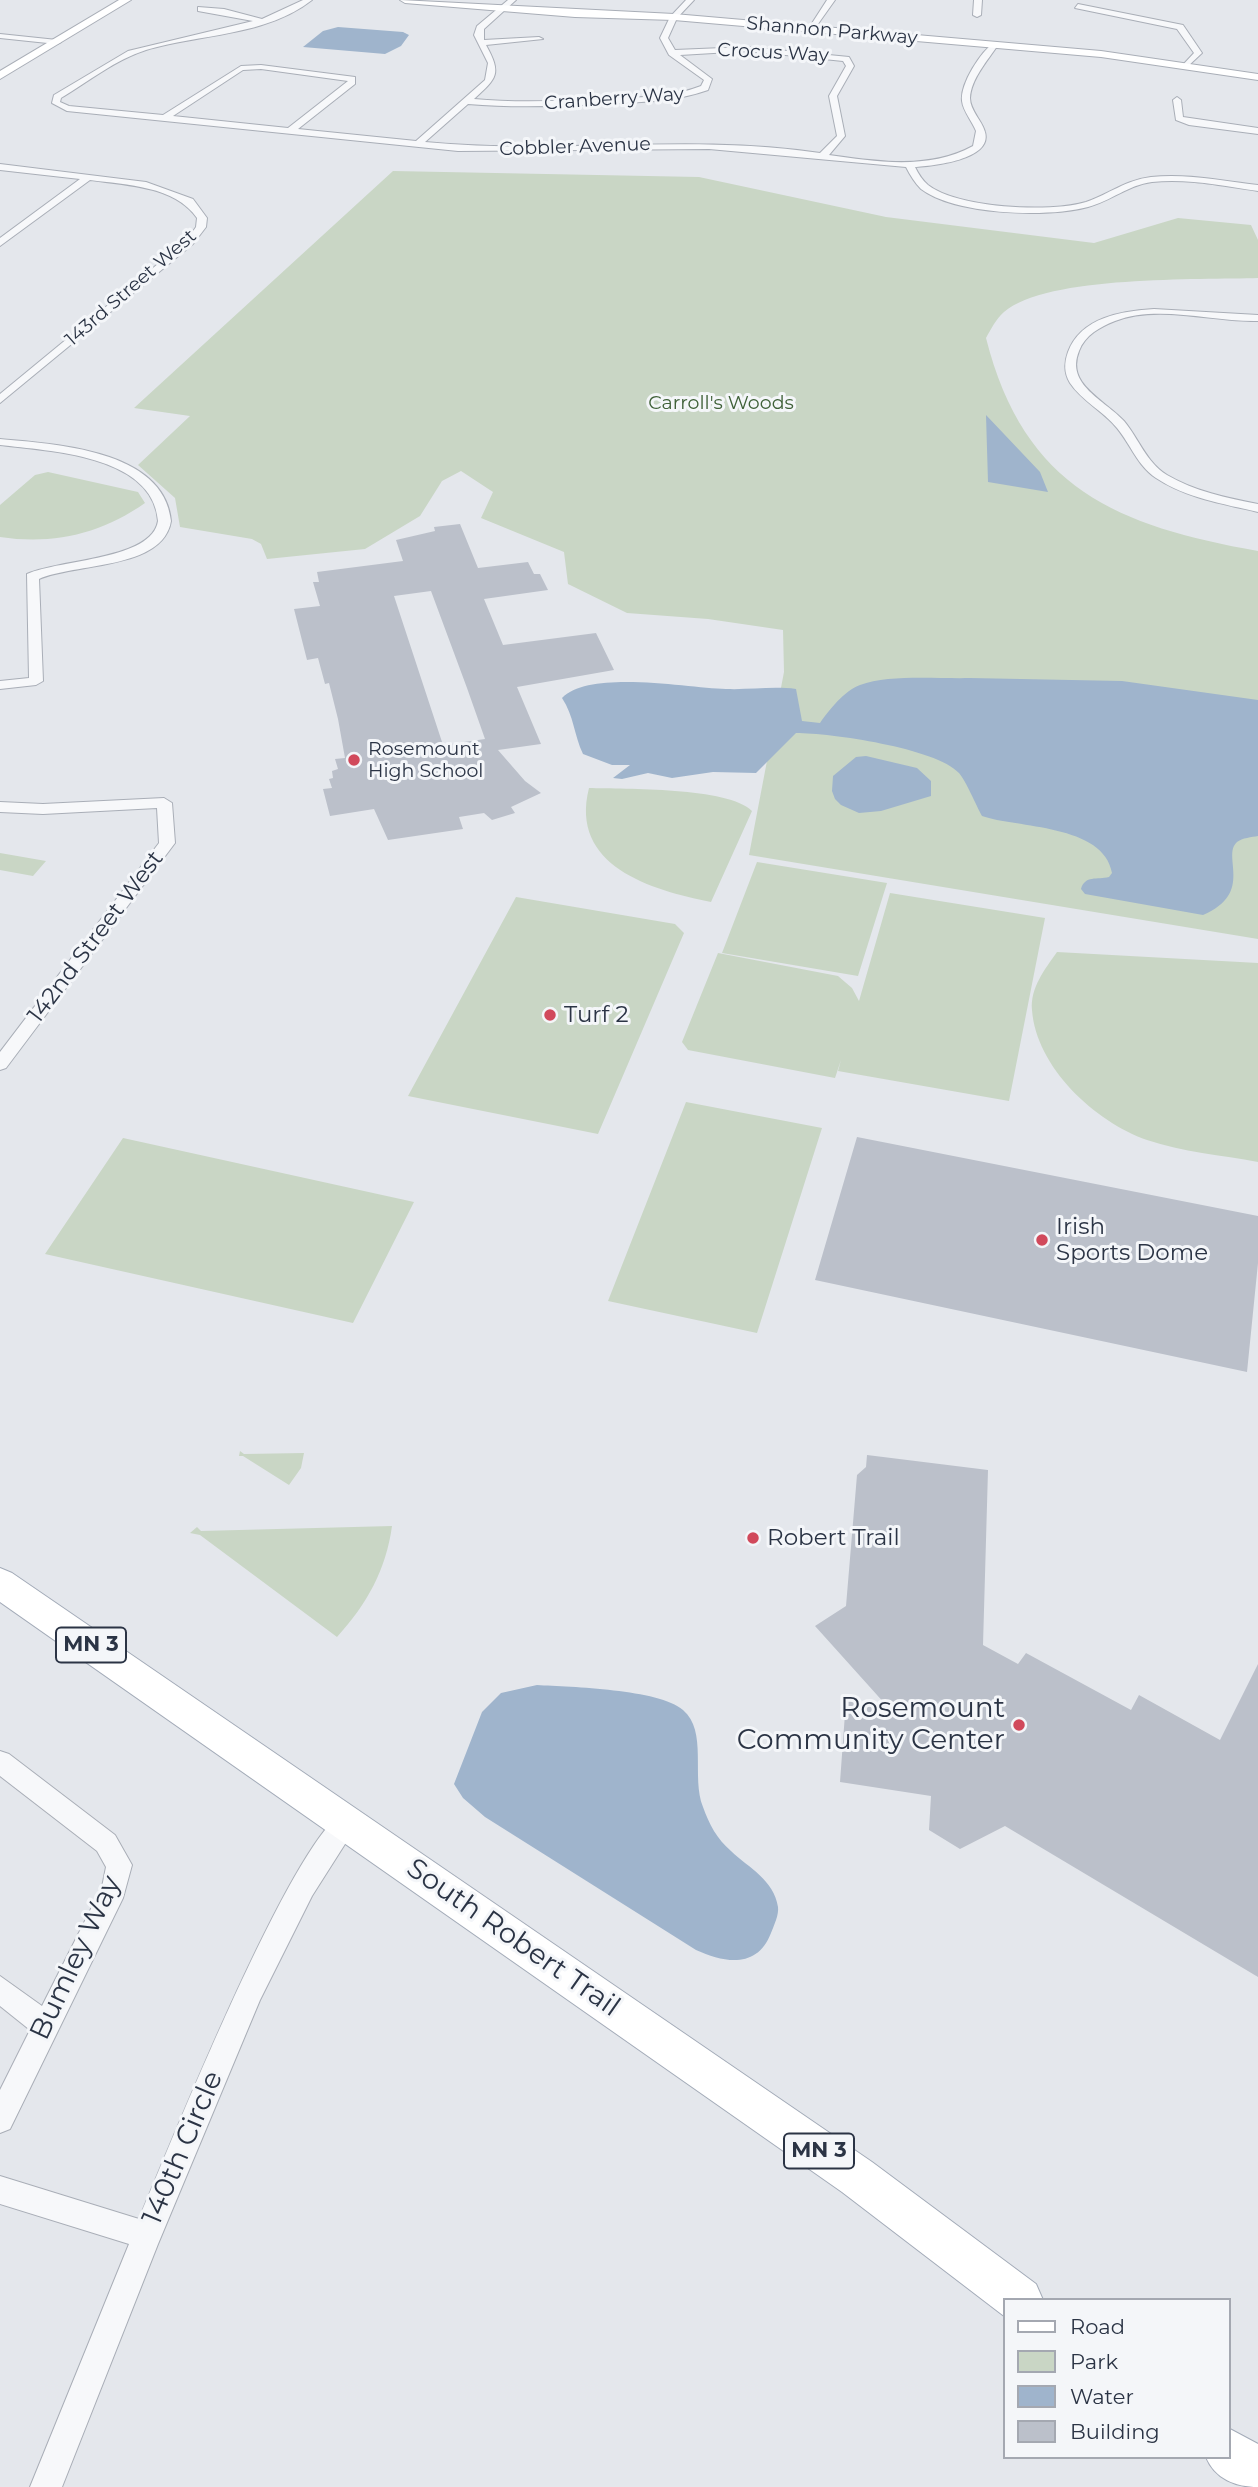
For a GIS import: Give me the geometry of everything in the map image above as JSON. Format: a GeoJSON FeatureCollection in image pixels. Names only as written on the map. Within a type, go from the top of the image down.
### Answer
{"type":"FeatureCollection","features":[{"type":"Feature","properties":{"kind":"main road","name":"South Robert Trail"},"geometry":{"type":"LineString","coordinates":[[0,1583],[857,2177],[1017,2298]]}},
{"type":"Feature","properties":{"kind":"main road"},"geometry":{"type":"LineString","coordinates":[[1230,2453],[1258,2472]]}},
{"type":"Feature","properties":{"kind":"street"},"geometry":{"type":"LineString","coordinates":[[0,76],[126,0]]}},
{"type":"Feature","properties":{"kind":"street"},"geometry":{"type":"LineString","coordinates":[[201,9],[224,11],[265,22],[288,13],[308,0]]}},
{"type":"Feature","properties":{"kind":"street","name":"Shannon Parkway"},"geometry":{"type":"LineString","coordinates":[[405,0],[674,17],[1101,54],[1258,77]]}},
{"type":"Feature","properties":{"kind":"street"},"geometry":{"type":"LineString","coordinates":[[418,144],[467,101],[494,72],[493,64],[480,43],[480,28],[512,0]]}},
{"type":"Feature","properties":{"kind":"street"},"geometry":{"type":"LineString","coordinates":[[672,53],[664,38],[674,17],[690,0]]}},
{"type":"Feature","properties":{"kind":"street"},"geometry":{"type":"LineString","coordinates":[[810,29],[831,0]]}},
{"type":"Feature","properties":{"kind":"street"},"geometry":{"type":"LineString","coordinates":[[977,15],[978,0]]}},
{"type":"Feature","properties":{"kind":"street"},"geometry":{"type":"LineString","coordinates":[[1078,6],[1180,27],[1198,53],[1183,66]]}},
{"type":"Feature","properties":{"kind":"street","name":"Cobbler Avenue"},"geometry":{"type":"LineString","coordinates":[[265,22],[139,50],[57,97],[56,103],[67,107],[165,118],[508,151],[723,145],[908,164],[956,157],[981,143],[982,133],[968,107],[967,96],[994,45]]}},
{"type":"Feature","properties":{"kind":"street"},"geometry":{"type":"LineString","coordinates":[[0,36],[57,42]]}},
{"type":"Feature","properties":{"kind":"street"},"geometry":{"type":"LineString","coordinates":[[480,43],[539,39]]}},
{"type":"Feature","properties":{"kind":"street","name":"Crocus Way"},"geometry":{"type":"LineString","coordinates":[[672,53],[747,48],[846,59],[850,66],[833,96],[841,136],[823,156]]}},
{"type":"Feature","properties":{"kind":"street","name":"Cranberry Way"},"geometry":{"type":"LineString","coordinates":[[467,101],[534,105],[664,99],[688,95],[705,88],[708,79],[704,74],[672,53]]}},
{"type":"Feature","properties":{"kind":"street"},"geometry":{"type":"LineString","coordinates":[[165,118],[241,68],[261,66],[351,77],[352,82],[290,131]]}},
{"type":"Feature","properties":{"kind":"street"},"geometry":{"type":"LineString","coordinates":[[1177,100],[1179,118],[1189,122],[1258,131]]}},
{"type":"Feature","properties":{"kind":"street"},"geometry":{"type":"LineString","coordinates":[[908,164],[923,185],[940,195],[978,203],[1049,210],[1092,203],[1118,188],[1141,181],[1168,179],[1258,188]]}},
{"type":"Feature","properties":{"kind":"street"},"geometry":{"type":"LineString","coordinates":[[0,167],[89,177]]}},
{"type":"Feature","properties":{"kind":"street"},"geometry":{"type":"LineString","coordinates":[[0,243],[89,177]]}},
{"type":"Feature","properties":{"kind":"street","name":"143rd Street West"},"geometry":{"type":"LineString","coordinates":[[0,400],[190,242],[201,227],[198,209],[190,201],[143,184],[89,177]]}},
{"type":"Feature","properties":{"kind":"street"},"geometry":{"type":"LineString","coordinates":[[1258,318],[1161,312],[1108,320],[1093,326],[1081,338],[1070,366],[1071,378],[1080,389],[1110,412],[1126,432],[1139,459],[1159,475],[1213,499],[1258,508]]}},
{"type":"Feature","properties":{"kind":"street"},"geometry":{"type":"LineString","coordinates":[[0,442],[89,454],[126,468],[152,488],[165,518],[165,527],[152,543],[125,556],[44,570],[32,577],[36,681],[0,685]]}},
{"type":"Feature","properties":{"kind":"street","name":"142nd Street West"},"geometry":{"type":"LineString","coordinates":[[0,807],[43,809],[164,803],[167,843],[0,1064]]}},
{"type":"Feature","properties":{"kind":"street","name":"Bumley Way"},"geometry":{"type":"LineString","coordinates":[[0,1762],[106,1843],[119,1865],[114,1889],[44,2025],[0,2119]]}},
{"type":"Feature","properties":{"kind":"street","name":"140th Circle"},"geometry":{"type":"LineString","coordinates":[[46,2487],[146,2235],[266,1952],[314,1866],[347,1822]]}},
{"type":"Feature","properties":{"kind":"street"},"geometry":{"type":"LineString","coordinates":[[0,1989],[44,2025]]}},
{"type":"Feature","properties":{"kind":"street"},"geometry":{"type":"LineString","coordinates":[[0,2190],[146,2235]]}},
{"type":"Feature","properties":{"kind":"green space","name":"Carroll's Woods"},"geometry":{"type":"Polygon","coordinates":[[[393,171],[699,177],[886,217],[1094,243],[1178,218],[1251,225],[1258,240],[1258,278],[1125,282],[1054,291],[1025,300],[1004,312],[986,338],[1003,389],[1025,431],[1052,465],[1084,492],[1120,512],[1162,528],[1258,551],[1258,939],[749,855],[784,672],[783,630],[708,619],[627,613],[568,584],[564,552],[481,518],[493,492],[461,471],[442,481],[420,516],[365,549],[267,559],[261,544],[252,539],[180,527],[175,498],[138,465],[190,416],[134,408],[393,171]]]}},
{"type":"Feature","properties":{"kind":"green space"},"geometry":{"type":"Polygon","coordinates":[[[48,472],[138,492],[145,503],[111,523],[76,535],[39,539],[0,537],[0,505],[35,475],[48,472]]]}},
{"type":"Feature","properties":{"kind":"green space"},"geometry":{"type":"Polygon","coordinates":[[[589,788],[700,793],[740,803],[752,811],[711,902],[641,881],[620,870],[603,855],[591,837],[586,815],[589,788]]]}},
{"type":"Feature","properties":{"kind":"green space"},"geometry":{"type":"Polygon","coordinates":[[[0,853],[46,861],[33,876],[0,870],[0,853]]]}},
{"type":"Feature","properties":{"kind":"green space"},"geometry":{"type":"Polygon","coordinates":[[[757,862],[887,883],[858,976],[722,953],[757,862]]]}},
{"type":"Feature","properties":{"kind":"green space"},"geometry":{"type":"Polygon","coordinates":[[[890,893],[1045,918],[1009,1101],[838,1071],[841,1060],[835,1078],[688,1050],[682,1042],[718,953],[838,976],[852,988],[859,1001],[890,893]]]}},
{"type":"Feature","properties":{"kind":"green space","name":"Turf 2"},"geometry":{"type":"Polygon","coordinates":[[[516,897],[675,924],[684,933],[598,1134],[408,1096],[516,897]]]}},
{"type":"Feature","properties":{"kind":"green space"},"geometry":{"type":"Polygon","coordinates":[[[1057,952],[1258,963],[1258,1162],[1147,1140],[1108,1120],[1072,1090],[1044,1052],[1032,1010],[1036,986],[1057,952]]]}},
{"type":"Feature","properties":{"kind":"green space"},"geometry":{"type":"Polygon","coordinates":[[[686,1102],[822,1128],[757,1333],[608,1301],[686,1102]]]}},
{"type":"Feature","properties":{"kind":"green space"},"geometry":{"type":"Polygon","coordinates":[[[123,1138],[414,1202],[353,1323],[45,1254],[123,1138]]]}},
{"type":"Feature","properties":{"kind":"green space"},"geometry":{"type":"Polygon","coordinates":[[[240,1451],[244,1454],[304,1453],[301,1468],[289,1485],[239,1456],[240,1451]]]}},
{"type":"Feature","properties":{"kind":"green space"},"geometry":{"type":"Polygon","coordinates":[[[392,1526],[385,1557],[374,1586],[337,1637],[200,1535],[190,1533],[197,1527],[201,1531],[392,1526]]]}},
{"type":"Feature","properties":{"kind":"water"},"geometry":{"type":"Polygon","coordinates":[[[338,27],[403,32],[409,35],[401,46],[385,54],[303,47],[323,31],[338,27]]]}},
{"type":"Feature","properties":{"kind":"water"},"geometry":{"type":"Polygon","coordinates":[[[986,415],[1040,472],[1048,492],[988,482],[986,415]]]}},
{"type":"Feature","properties":{"kind":"water"},"geometry":{"type":"Polygon","coordinates":[[[899,678],[1122,681],[1258,700],[1258,836],[1239,841],[1233,848],[1234,876],[1228,896],[1219,906],[1203,915],[1085,894],[1081,889],[1085,882],[1109,877],[1112,873],[1106,857],[1093,845],[1057,831],[982,816],[962,777],[947,764],[929,756],[882,744],[796,733],[756,773],[713,772],[672,778],[648,773],[622,779],[613,778],[630,765],[612,765],[583,754],[562,698],[576,689],[616,682],[726,689],[796,689],[802,721],[820,723],[843,696],[860,685],[899,678]]]}},
{"type":"Feature","properties":{"kind":"water"},"geometry":{"type":"Polygon","coordinates":[[[866,756],[917,768],[931,781],[931,796],[881,811],[859,813],[841,805],[832,791],[833,776],[856,757],[866,756]]]}},
{"type":"Feature","properties":{"kind":"water"},"geometry":{"type":"Polygon","coordinates":[[[537,1685],[635,1693],[671,1703],[691,1719],[697,1742],[700,1795],[708,1819],[722,1841],[760,1875],[776,1898],[776,1920],[765,1945],[757,1953],[749,1958],[729,1960],[696,1950],[485,1817],[463,1798],[454,1784],[482,1712],[501,1693],[537,1685]]]}},
{"type":"Feature","properties":{"kind":"building","name":"Rosemount High School"},"geometry":{"type":"Polygon","coordinates":[[[460,524],[478,568],[528,562],[534,574],[540,574],[548,590],[484,599],[503,645],[596,633],[614,670],[517,687],[541,744],[498,750],[525,781],[541,793],[511,807],[515,813],[492,820],[484,813],[459,817],[463,829],[388,840],[374,809],[330,816],[323,789],[332,788],[329,779],[333,778],[332,771],[338,769],[335,759],[345,758],[329,683],[325,684],[318,658],[307,660],[294,609],[320,606],[313,582],[319,582],[317,572],[403,561],[396,540],[435,531],[434,527],[460,524]],[[431,591],[394,596],[443,745],[485,739],[431,591]]]}},
{"type":"Feature","properties":{"kind":"building","name":"Irish Sports Dome"},"geometry":{"type":"Polygon","coordinates":[[[857,1137],[1258,1216],[1258,1263],[1247,1372],[815,1280],[857,1137]]]}},
{"type":"Feature","properties":{"kind":"building","name":"Rosemount Community Center"},"geometry":{"type":"Polygon","coordinates":[[[867,1455],[988,1470],[983,1645],[1018,1664],[1026,1653],[1131,1710],[1139,1695],[1220,1740],[1258,1664],[1258,1977],[1005,1826],[960,1849],[929,1830],[931,1796],[840,1782],[846,1700],[886,1705],[815,1626],[846,1606],[857,1475],[866,1467],[867,1455]]]}},
{"type":"Feature","properties":{"kind":"place","name":"Rosemount High School"},"geometry":{"type":"Point","coordinates":[354,760]}},
{"type":"Feature","properties":{"kind":"place","name":"Turf 2"},"geometry":{"type":"Point","coordinates":[550,1015]}},
{"type":"Feature","properties":{"kind":"place","name":"Irish Sports Dome"},"geometry":{"type":"Point","coordinates":[1042,1240]}},
{"type":"Feature","properties":{"kind":"place","name":"Robert Trail"},"geometry":{"type":"Point","coordinates":[753,1538]}},
{"type":"Feature","properties":{"kind":"place","name":"Rosemount Community Center"},"geometry":{"type":"Point","coordinates":[1019,1725]}}]}
